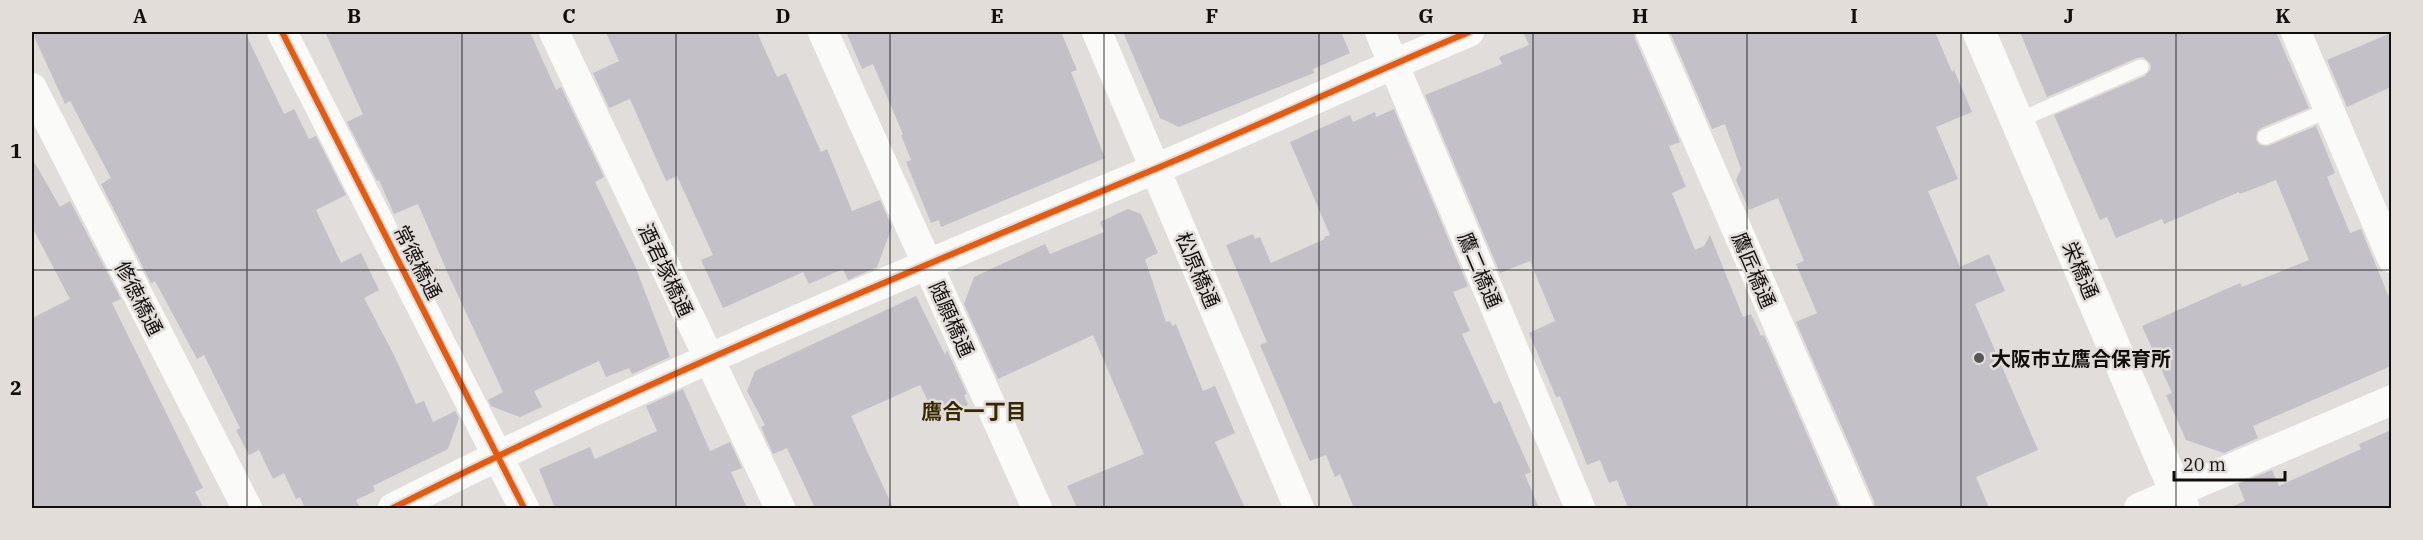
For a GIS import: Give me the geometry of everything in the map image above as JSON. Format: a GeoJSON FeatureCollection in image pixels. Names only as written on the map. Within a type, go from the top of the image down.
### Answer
{"type":"FeatureCollection","features":[{"type":"Feature","properties":{"kind":"street","name":"常徳橋通"},"geometry":{"type":"LineString","coordinates":[[282,32],[524,508]]}},
{"type":"Feature","properties":{"kind":"street","name":"酒君塚橋通"},"geometry":{"type":"LineString","coordinates":[[554,32],[780,508]]}},
{"type":"Feature","properties":{"kind":"street","name":"随願橋通"},"geometry":{"type":"LineString","coordinates":[[823,32],[1037,508]]}},
{"type":"Feature","properties":{"kind":"street","name":"松原橋通"},"geometry":{"type":"LineString","coordinates":[[1098,32],[1299,508]]}},
{"type":"Feature","properties":{"kind":"street","name":"鷹二橋通"},"geometry":{"type":"LineString","coordinates":[[1380,32],[1580,508]]}},
{"type":"Feature","properties":{"kind":"street"},"geometry":{"type":"LineString","coordinates":[[393,508],[498,455],[709,360],[1469,32]]}},
{"type":"Feature","properties":{"kind":"street","name":"鷹匠橋通"},"geometry":{"type":"LineString","coordinates":[[1651,32],[1858,508]]}},
{"type":"Feature","properties":{"kind":"street","name":"栄橋通"},"geometry":{"type":"LineString","coordinates":[[1979,32],[2179,501]]}},
{"type":"Feature","properties":{"kind":"street"},"geometry":{"type":"LineString","coordinates":[[2296,32],[2391,258]]}},
{"type":"Feature","properties":{"kind":"street","name":"修徳橋通"},"geometry":{"type":"LineString","coordinates":[[32,88],[247,508]]}},
{"type":"Feature","properties":{"kind":"street"},"geometry":{"type":"LineString","coordinates":[[2139,508],[2179,501],[2391,400]]}},
{"type":"Feature","properties":{"kind":"lane"},"geometry":{"type":"LineString","coordinates":[[2017,121],[2142,67]]}},
{"type":"Feature","properties":{"kind":"lane"},"geometry":{"type":"LineString","coordinates":[[2265,137],[2329,110]]}},
{"type":"Feature","properties":{"kind":"building"},"geometry":{"type":"Polygon","coordinates":[[[32,32],[245,32],[284,114],[294,109],[309,139],[316,136],[346,195],[316,210],[341,263],[361,253],[379,290],[364,298],[394,355],[416,404],[424,401],[433,422],[455,411],[459,418],[448,449],[373,486],[375,491],[356,500],[360,508],[305,508],[300,497],[296,499],[284,473],[273,479],[259,450],[249,455],[236,430],[240,428],[204,355],[197,359],[155,281],[151,283],[101,184],[111,178],[70,101],[65,104],[32,32]]]}},
{"type":"Feature","properties":{"kind":"building"},"geometry":{"type":"Polygon","coordinates":[[[325,32],[530,32],[556,90],[561,87],[604,177],[595,182],[635,266],[670,357],[632,374],[629,368],[606,377],[599,361],[534,391],[542,407],[520,417],[491,406],[488,400],[503,392],[418,204],[394,214],[379,180],[377,181],[347,122],[363,114],[325,32]]]}},
{"type":"Feature","properties":{"kind":"building"},"geometry":{"type":"Polygon","coordinates":[[[606,32],[757,32],[777,77],[786,73],[821,152],[827,149],[852,211],[880,200],[892,227],[877,267],[848,280],[843,269],[809,284],[803,272],[723,308],[701,260],[713,255],[677,176],[666,181],[630,99],[609,108],[593,73],[619,61],[606,32]]]}},
{"type":"Feature","properties":{"kind":"building"},"geometry":{"type":"Polygon","coordinates":[[[846,32],[1061,32],[1077,70],[1071,72],[1105,158],[941,227],[939,220],[931,223],[906,162],[911,160],[901,135],[903,134],[873,64],[862,69],[846,32]]]}},
{"type":"Feature","properties":{"kind":"building"},"geometry":{"type":"Polygon","coordinates":[[[1123,32],[1341,32],[1350,53],[1313,69],[1314,73],[1179,127],[1160,118],[1123,32]]]}},
{"type":"Feature","properties":{"kind":"building"},"geometry":{"type":"Polygon","coordinates":[[[1523,32],[1634,32],[1680,142],[1669,146],[1686,187],[1672,193],[1695,250],[1704,246],[1710,235],[1743,317],[1751,314],[1761,336],[1764,335],[1839,508],[1628,508],[1617,480],[1609,483],[1600,460],[1587,465],[1560,396],[1556,397],[1529,333],[1555,321],[1530,261],[1500,273],[1425,95],[1502,64],[1499,57],[1529,45],[1523,32]]]}},
{"type":"Feature","properties":{"kind":"building"},"geometry":{"type":"Polygon","coordinates":[[[1670,32],[1935,32],[1972,112],[1936,127],[1958,179],[1928,191],[1960,267],[1989,254],[2005,291],[1975,304],[2038,450],[1976,477],[1989,508],[1875,508],[1874,501],[1796,322],[1817,313],[1796,264],[1804,261],[1778,198],[1749,210],[1736,180],[1741,169],[1725,124],[1712,129],[1670,32]]]}},
{"type":"Feature","properties":{"kind":"building"},"geometry":{"type":"Polygon","coordinates":[[[2020,32],[2276,32],[2309,108],[2261,128],[2257,132],[2256,140],[2260,145],[2268,146],[2316,126],[2335,173],[2327,177],[2350,233],[2361,229],[2391,302],[2391,366],[2253,426],[2258,438],[2224,453],[2186,440],[2166,395],[2172,393],[2142,326],[2240,283],[2242,287],[2309,260],[2276,180],[2240,194],[2239,192],[2164,224],[2162,219],[2116,238],[2107,217],[2100,220],[2054,115],[2145,76],[2151,69],[2150,63],[2143,57],[2137,58],[2047,97],[2020,32]]]}},
{"type":"Feature","properties":{"kind":"building"},"geometry":{"type":"Polygon","coordinates":[[[2391,33],[2391,87],[2347,107],[2327,60],[2391,33]]]}},
{"type":"Feature","properties":{"kind":"building"},"geometry":{"type":"Polygon","coordinates":[[[1394,109],[1468,286],[1453,292],[1470,331],[1462,334],[1494,404],[1500,401],[1531,472],[1525,475],[1539,508],[1354,508],[1340,474],[1335,477],[1326,455],[1310,461],[1260,345],[1267,342],[1226,245],[1253,234],[1255,239],[1260,237],[1271,263],[1330,235],[1290,142],[1350,115],[1353,122],[1375,112],[1376,117],[1394,109]]]}},
{"type":"Feature","properties":{"kind":"building"},"geometry":{"type":"Polygon","coordinates":[[[32,158],[60,207],[70,201],[121,299],[112,303],[203,488],[195,492],[204,508],[32,508],[32,318],[70,299],[32,227],[32,158]]]}},
{"type":"Feature","properties":{"kind":"building"},"geometry":{"type":"Polygon","coordinates":[[[1128,209],[1141,214],[1158,253],[1145,259],[1166,322],[1170,321],[1172,326],[1176,324],[1203,391],[1215,386],[1235,433],[1215,442],[1245,508],[1077,508],[1067,486],[1144,454],[1093,335],[998,379],[964,304],[974,277],[1045,244],[1050,254],[1104,232],[1100,222],[1128,209]]]}},
{"type":"Feature","properties":{"kind":"building"},"geometry":{"type":"Polygon","coordinates":[[[916,296],[945,355],[947,350],[967,394],[964,395],[968,405],[936,419],[932,410],[923,414],[928,401],[920,385],[851,416],[893,508],[815,508],[787,448],[773,454],[761,427],[765,425],[747,391],[755,371],[916,296]]]}},
{"type":"Feature","properties":{"kind":"building"},"geometry":{"type":"Polygon","coordinates":[[[683,389],[710,451],[730,442],[742,468],[731,472],[747,508],[555,508],[539,469],[590,447],[595,459],[657,431],[646,406],[683,389]]]}},
{"type":"Feature","properties":{"kind":"building"},"geometry":{"type":"Polygon","coordinates":[[[2391,430],[2391,508],[2229,508],[2245,501],[2238,484],[2272,470],[2279,486],[2361,449],[2359,444],[2391,430]]]}},
{"type":"Feature","properties":{"kind":"cycle path"},"geometry":{"type":"LineString","coordinates":[[282,32],[524,508]]}},
{"type":"Feature","properties":{"kind":"cycle path"},"geometry":{"type":"LineString","coordinates":[[393,508],[581,417],[771,331],[1194,152],[1469,32]]}},
{"type":"Feature","properties":{"kind":"place","name":"大阪市立鷹合保育所"},"geometry":{"type":"Point","coordinates":[1979,358]}},
{"type":"Feature","properties":{"kind":"district","name":"鷹合一丁目"},"geometry":{"type":"Point","coordinates":[974,411]}}]}
